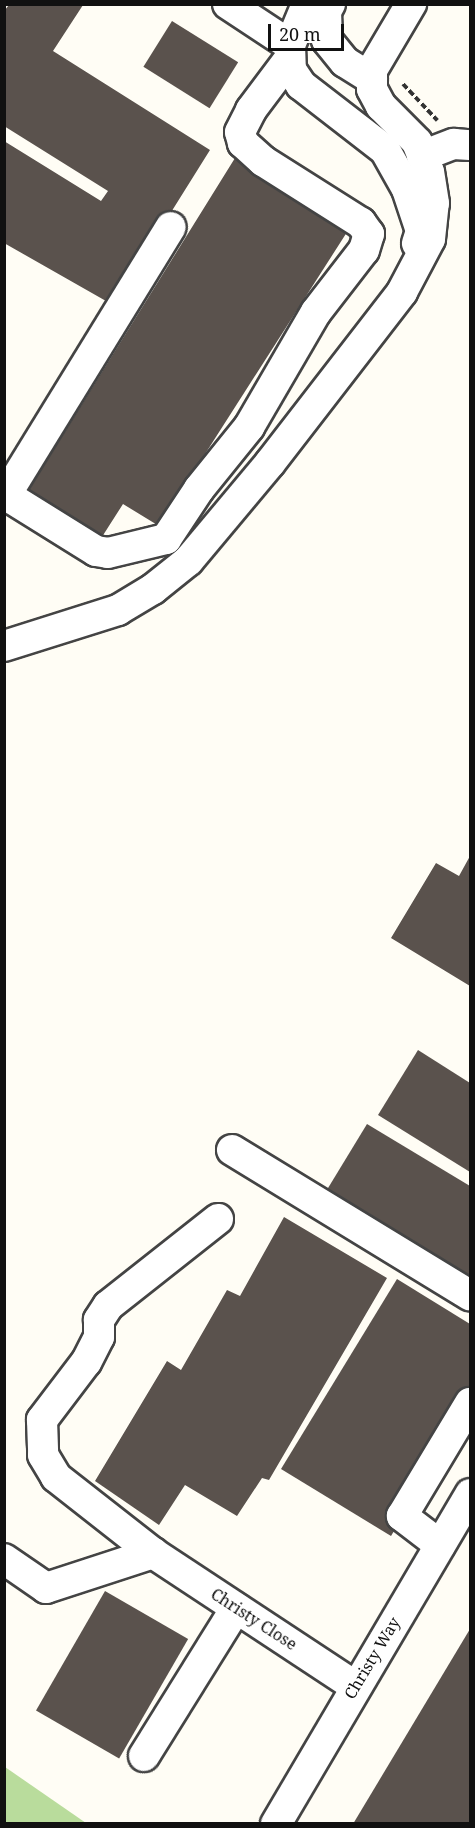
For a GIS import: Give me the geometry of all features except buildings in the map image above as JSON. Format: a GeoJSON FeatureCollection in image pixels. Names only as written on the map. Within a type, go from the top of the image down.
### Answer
{"type":"FeatureCollection","features":[{"type":"Feature","properties":{"kind":"street"},"geometry":{"type":"LineString","coordinates":[[228,4],[290,51],[291,70],[301,85],[385,150],[407,189],[421,231],[402,292]]}},
{"type":"Feature","properties":{"kind":"street"},"geometry":{"type":"LineString","coordinates":[[171,227],[5,496],[96,551],[108,553],[166,539],[199,489],[249,427],[316,312],[364,250],[369,234],[361,223],[263,161],[243,143],[240,132],[251,110],[290,51],[307,4]]}},
{"type":"Feature","properties":{"kind":"street"},"geometry":{"type":"LineString","coordinates":[[330,4],[326,11],[327,40],[345,62],[372,79]]}},
{"type":"Feature","properties":{"kind":"street"},"geometry":{"type":"LineString","coordinates":[[4,646],[118,610],[188,561],[263,472],[402,292],[430,239],[434,203],[423,156],[417,142],[381,106],[372,79],[372,70],[411,4]]}},
{"type":"Feature","properties":{"kind":"street"},"geometry":{"type":"LineString","coordinates":[[423,156],[454,144],[471,145]]}},
{"type":"Feature","properties":{"kind":"street"},"geometry":{"type":"LineString","coordinates":[[232,1150],[471,1295]]}},
{"type":"Feature","properties":{"kind":"street","name":"Christy Close"},"geometry":{"type":"LineString","coordinates":[[218,1219],[108,1306],[99,1320],[99,1337],[86,1362],[42,1420],[43,1455],[56,1478],[153,1553],[355,1686]]}},
{"type":"Feature","properties":{"kind":"street"},"geometry":{"type":"LineString","coordinates":[[440,1545],[402,1516],[471,1403]]}},
{"type":"Feature","properties":{"kind":"street","name":"Christy Way"},"geometry":{"type":"LineString","coordinates":[[276,1824],[355,1686],[471,1494]]}},
{"type":"Feature","properties":{"kind":"street"},"geometry":{"type":"LineString","coordinates":[[4,1559],[46,1588],[153,1553]]}},
{"type":"Feature","properties":{"kind":"street"},"geometry":{"type":"LineString","coordinates":[[144,1756],[237,1608]]}},
{"type":"Feature","properties":{"kind":"green space"},"geometry":{"type":"Polygon","coordinates":[[[5,1767],[86,1823],[5,1823],[5,1767]]]}}]}
